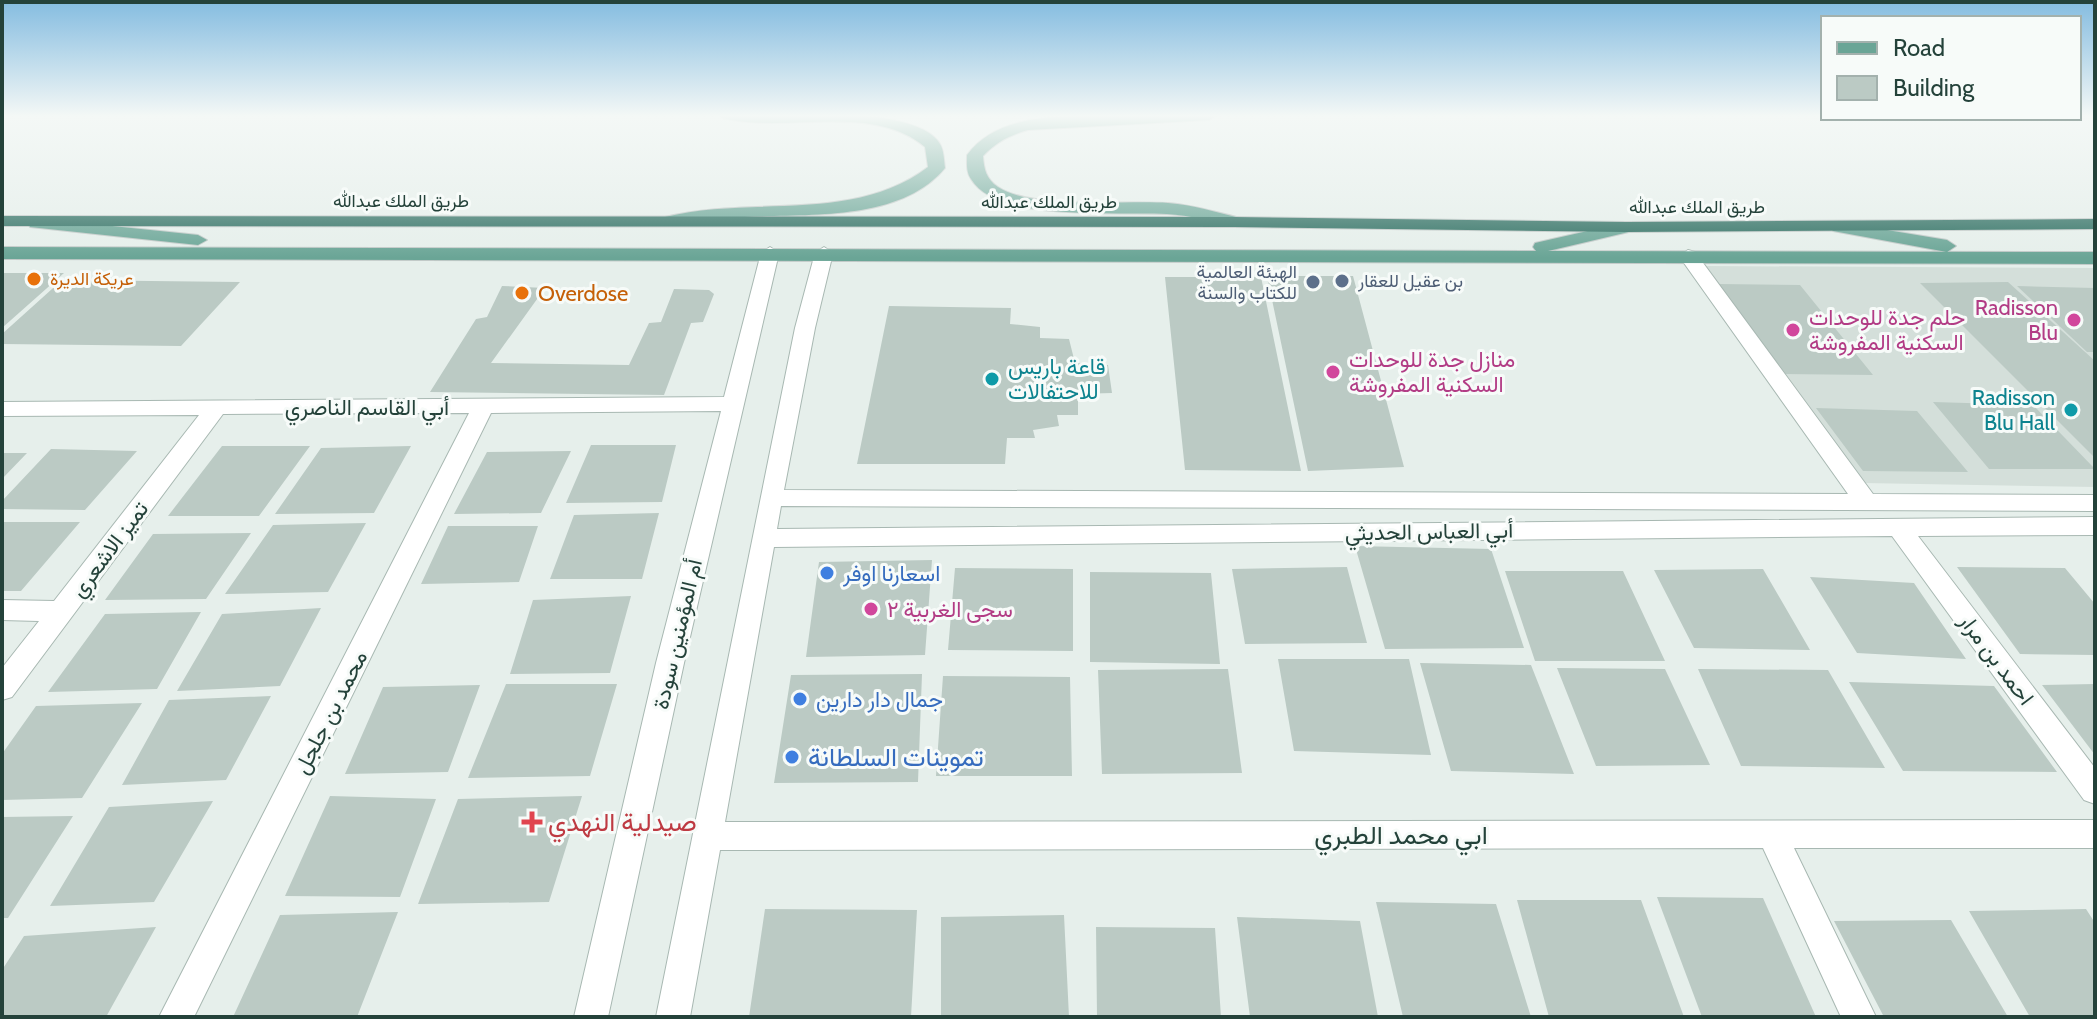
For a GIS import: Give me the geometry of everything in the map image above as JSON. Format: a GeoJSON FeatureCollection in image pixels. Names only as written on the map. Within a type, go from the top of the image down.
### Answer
{"type":"FeatureCollection","features":[{"type":"Feature","properties":{"kind":"highway","name":"طريق الملك عبدالله"},"geometry":{"type":"LineString","coordinates":[[2,221],[1234,222],[1627,227],[2095,224]]}},
{"type":"Feature","properties":{"kind":"main road"},"geometry":{"type":"LineString","coordinates":[[671,221],[873,201],[916,186],[937,168],[938,163]]}},
{"type":"Feature","properties":{"kind":"main road"},"geometry":{"type":"LineString","coordinates":[[976,163],[980,182],[1021,201],[1093,208],[1186,210],[1234,222]]}},
{"type":"Feature","properties":{"kind":"main road"},"geometry":{"type":"LineString","coordinates":[[25,222],[330,254]]}},
{"type":"Feature","properties":{"kind":"main road"},"geometry":{"type":"LineString","coordinates":[[1505,256],[1627,227]]}},
{"type":"Feature","properties":{"kind":"main road"},"geometry":{"type":"LineString","coordinates":[[1839,227],[2013,258]]}},
{"type":"Feature","properties":{"kind":"main road"},"geometry":{"type":"LineString","coordinates":[[2,253],[2095,258]]}},
{"type":"Feature","properties":{"kind":"street","name":"أم المؤمنين سودة"},"geometry":{"type":"LineString","coordinates":[[591,1017],[670,663],[770,253]]}},
{"type":"Feature","properties":{"kind":"street"},"geometry":{"type":"LineString","coordinates":[[673,1017],[771,498],[805,328],[824,253]]}},
{"type":"Feature","properties":{"kind":"street"},"geometry":{"type":"LineString","coordinates":[[1688,256],[1868,504]]}},
{"type":"Feature","properties":{"kind":"street","name":"أبي القاسم الناصري"},"geometry":{"type":"LineString","coordinates":[[2,409],[733,404]]}},
{"type":"Feature","properties":{"kind":"street","name":"محمد بن جلجل"},"geometry":{"type":"LineString","coordinates":[[176,1017],[483,406]]}},
{"type":"Feature","properties":{"kind":"street","name":"تميز الاشعري"},"geometry":{"type":"LineString","coordinates":[[2,689],[216,408]]}},
{"type":"Feature","properties":{"kind":"street","name":"أبي العباس الحديثي"},"geometry":{"type":"LineString","coordinates":[[771,498],[2095,503]]}},
{"type":"Feature","properties":{"kind":"street","name":"أبي العباس الحديثي"},"geometry":{"type":"LineString","coordinates":[[764,538],[2095,526]]}},
{"type":"Feature","properties":{"kind":"street","name":"احمد بن مرار"},"geometry":{"type":"LineString","coordinates":[[1898,527],[2095,791]]}},
{"type":"Feature","properties":{"kind":"street"},"geometry":{"type":"LineString","coordinates":[[2,610],[62,611]]}},
{"type":"Feature","properties":{"kind":"street","name":"ابي محمد الطبري"},"geometry":{"type":"LineString","coordinates":[[707,836],[2095,834]]}},
{"type":"Feature","properties":{"kind":"street"},"geometry":{"type":"LineString","coordinates":[[1772,835],[1859,1017]]}},
{"type":"Feature","properties":{"kind":"shaded area"},"geometry":{"type":"Polygon","coordinates":[[[1706,266],[2095,268],[2095,487],[1863,483],[1706,266]]]}},
{"type":"Feature","properties":{"kind":"building"},"geometry":{"type":"Polygon","coordinates":[[[2,273],[64,273],[2,328],[2,273]]]}},
{"type":"Feature","properties":{"kind":"building","name":"منازل جدة للوحدات السكنية المفروشة"},"geometry":{"type":"Polygon","coordinates":[[[1267,276],[1353,276],[1404,467],[1308,471],[1267,276]]]}},
{"type":"Feature","properties":{"kind":"building"},"geometry":{"type":"Polygon","coordinates":[[[1165,277],[1261,277],[1301,471],[1185,470],[1165,277]]]}},
{"type":"Feature","properties":{"kind":"building"},"geometry":{"type":"Polygon","coordinates":[[[62,280],[240,282],[181,346],[2,344],[2,334],[62,280]]]}},
{"type":"Feature","properties":{"kind":"building","name":"Radisson Blu Hall"},"geometry":{"type":"Polygon","coordinates":[[[2008,282],[2095,361],[2095,458],[1920,283],[2008,282]]]}},
{"type":"Feature","properties":{"kind":"building","name":"حلم جدة للوحدات السكنية المفروشة"},"geometry":{"type":"Polygon","coordinates":[[[1718,284],[1800,285],[1873,375],[1782,374],[1718,284]]]}},
{"type":"Feature","properties":{"kind":"building"},"geometry":{"type":"Polygon","coordinates":[[[502,286],[545,288],[491,363],[629,365],[649,323],[661,322],[674,289],[709,290],[714,294],[703,322],[691,323],[664,395],[430,392],[476,319],[487,317],[502,286]]]}},
{"type":"Feature","properties":{"kind":"building","name":"Radisson Blu"},"geometry":{"type":"Polygon","coordinates":[[[2017,286],[2095,288],[2095,352],[2087,352],[2017,286]]]}},
{"type":"Feature","properties":{"kind":"building","name":"قاعة باريس للاحتفالات"},"geometry":{"type":"Polygon","coordinates":[[[889,306],[1011,308],[1010,324],[1040,327],[1040,338],[1069,339],[1075,363],[1108,365],[1112,393],[1078,394],[1078,415],[1057,415],[1059,426],[1033,430],[1035,438],[1007,438],[1005,464],[857,464],[889,306]]]}},
{"type":"Feature","properties":{"kind":"building"},"geometry":{"type":"Polygon","coordinates":[[[1933,402],[2033,405],[2095,469],[1989,469],[1933,402]]]}},
{"type":"Feature","properties":{"kind":"building"},"geometry":{"type":"Polygon","coordinates":[[[1816,408],[1917,411],[1968,472],[1863,471],[1816,408]]]}},
{"type":"Feature","properties":{"kind":"building"},"geometry":{"type":"Polygon","coordinates":[[[591,445],[676,445],[662,502],[566,503],[591,445]]]}},
{"type":"Feature","properties":{"kind":"building"},"geometry":{"type":"Polygon","coordinates":[[[222,446],[310,446],[259,516],[168,516],[222,446]]]}},
{"type":"Feature","properties":{"kind":"building"},"geometry":{"type":"Polygon","coordinates":[[[411,446],[374,513],[275,514],[321,448],[411,446]]]}},
{"type":"Feature","properties":{"kind":"building"},"geometry":{"type":"Polygon","coordinates":[[[51,449],[137,451],[85,510],[2,509],[2,501],[51,449]]]}},
{"type":"Feature","properties":{"kind":"building"},"geometry":{"type":"Polygon","coordinates":[[[571,451],[541,513],[454,514],[487,452],[571,451]]]}},
{"type":"Feature","properties":{"kind":"building"},"geometry":{"type":"Polygon","coordinates":[[[2,453],[27,453],[2,479],[2,453]]]}},
{"type":"Feature","properties":{"kind":"building"},"geometry":{"type":"Polygon","coordinates":[[[659,513],[642,579],[550,579],[574,515],[659,513]]]}},
{"type":"Feature","properties":{"kind":"building"},"geometry":{"type":"Polygon","coordinates":[[[2,522],[80,522],[21,591],[2,591],[2,522]]]}},
{"type":"Feature","properties":{"kind":"building"},"geometry":{"type":"Polygon","coordinates":[[[366,523],[328,592],[225,594],[273,525],[366,523]]]}},
{"type":"Feature","properties":{"kind":"building"},"geometry":{"type":"Polygon","coordinates":[[[448,526],[538,526],[519,582],[421,584],[448,526]]]}},
{"type":"Feature","properties":{"kind":"building"},"geometry":{"type":"Polygon","coordinates":[[[251,533],[206,599],[105,600],[153,534],[251,533]]]}},
{"type":"Feature","properties":{"kind":"building"},"geometry":{"type":"Polygon","coordinates":[[[1355,546],[1491,549],[1524,648],[1385,649],[1355,546]]]}},
{"type":"Feature","properties":{"kind":"building","name":"سجى الغربية ٢"},"geometry":{"type":"Polygon","coordinates":[[[932,560],[925,655],[806,657],[819,562],[932,560]]]}},
{"type":"Feature","properties":{"kind":"building"},"geometry":{"type":"Polygon","coordinates":[[[1347,567],[1367,643],[1245,644],[1232,569],[1347,567]]]}},
{"type":"Feature","properties":{"kind":"building"},"geometry":{"type":"Polygon","coordinates":[[[1957,567],[2065,568],[2095,604],[2095,655],[2020,654],[1957,567]]]}},
{"type":"Feature","properties":{"kind":"building"},"geometry":{"type":"Polygon","coordinates":[[[955,568],[1073,569],[1073,651],[948,650],[955,568]]]}},
{"type":"Feature","properties":{"kind":"building"},"geometry":{"type":"Polygon","coordinates":[[[1763,569],[1810,650],[1694,648],[1654,570],[1763,569]]]}},
{"type":"Feature","properties":{"kind":"building"},"geometry":{"type":"Polygon","coordinates":[[[1505,571],[1623,571],[1665,661],[1535,661],[1505,571]]]}},
{"type":"Feature","properties":{"kind":"building"},"geometry":{"type":"Polygon","coordinates":[[[1090,572],[1211,573],[1220,664],[1090,662],[1090,572]]]}},
{"type":"Feature","properties":{"kind":"building"},"geometry":{"type":"Polygon","coordinates":[[[1810,577],[1914,583],[1966,659],[1857,653],[1810,577]]]}},
{"type":"Feature","properties":{"kind":"building"},"geometry":{"type":"Polygon","coordinates":[[[631,596],[610,673],[510,674],[533,600],[631,596]]]}},
{"type":"Feature","properties":{"kind":"building"},"geometry":{"type":"Polygon","coordinates":[[[321,608],[280,686],[177,691],[222,614],[321,608]]]}},
{"type":"Feature","properties":{"kind":"building"},"geometry":{"type":"Polygon","coordinates":[[[201,612],[157,689],[48,692],[105,614],[201,612]]]}},
{"type":"Feature","properties":{"kind":"building"},"geometry":{"type":"Polygon","coordinates":[[[1278,659],[1409,659],[1431,755],[1294,751],[1278,659]]]}},
{"type":"Feature","properties":{"kind":"building"},"geometry":{"type":"Polygon","coordinates":[[[1420,663],[1531,665],[1574,774],[1451,771],[1420,663]]]}},
{"type":"Feature","properties":{"kind":"building"},"geometry":{"type":"Polygon","coordinates":[[[1557,668],[1665,669],[1710,765],[1596,766],[1557,668]]]}},
{"type":"Feature","properties":{"kind":"building"},"geometry":{"type":"Polygon","coordinates":[[[1228,669],[1242,773],[1102,774],[1098,670],[1228,669]]]}},
{"type":"Feature","properties":{"kind":"building"},"geometry":{"type":"Polygon","coordinates":[[[1698,669],[1828,670],[1885,768],[1741,766],[1698,669]]]}},
{"type":"Feature","properties":{"kind":"building"},"geometry":{"type":"Polygon","coordinates":[[[922,674],[918,782],[774,783],[791,675],[922,674]]]}},
{"type":"Feature","properties":{"kind":"building"},"geometry":{"type":"Polygon","coordinates":[[[943,676],[1070,677],[1072,776],[936,776],[943,676]]]}},
{"type":"Feature","properties":{"kind":"building"},"geometry":{"type":"Polygon","coordinates":[[[1849,682],[1994,686],[2057,772],[1903,771],[1849,682]]]}},
{"type":"Feature","properties":{"kind":"building"},"geometry":{"type":"Polygon","coordinates":[[[506,684],[617,684],[590,776],[468,778],[506,684]]]}},
{"type":"Feature","properties":{"kind":"building"},"geometry":{"type":"Polygon","coordinates":[[[2095,684],[2095,755],[2042,685],[2095,684]]]}},
{"type":"Feature","properties":{"kind":"building"},"geometry":{"type":"Polygon","coordinates":[[[480,685],[448,772],[345,774],[383,687],[480,685]]]}},
{"type":"Feature","properties":{"kind":"building"},"geometry":{"type":"Polygon","coordinates":[[[271,696],[226,780],[122,785],[169,700],[271,696]]]}},
{"type":"Feature","properties":{"kind":"building"},"geometry":{"type":"Polygon","coordinates":[[[142,703],[82,798],[2,800],[2,754],[36,706],[142,703]]]}},
{"type":"Feature","properties":{"kind":"building"},"geometry":{"type":"Polygon","coordinates":[[[330,796],[436,799],[400,897],[285,896],[330,796]]]}},
{"type":"Feature","properties":{"kind":"building"},"geometry":{"type":"Polygon","coordinates":[[[582,796],[549,902],[418,904],[458,799],[582,796]]]}},
{"type":"Feature","properties":{"kind":"building"},"geometry":{"type":"Polygon","coordinates":[[[213,801],[154,902],[50,906],[109,807],[213,801]]]}},
{"type":"Feature","properties":{"kind":"building"},"geometry":{"type":"Polygon","coordinates":[[[73,816],[8,918],[2,918],[2,817],[73,816]]]}},
{"type":"Feature","properties":{"kind":"building"},"geometry":{"type":"Polygon","coordinates":[[[1657,897],[1763,898],[1816,1017],[1702,1017],[1657,897]]]}},
{"type":"Feature","properties":{"kind":"building"},"geometry":{"type":"Polygon","coordinates":[[[1517,900],[1641,900],[1684,1017],[1549,1017],[1517,900]]]}},
{"type":"Feature","properties":{"kind":"building"},"geometry":{"type":"Polygon","coordinates":[[[1376,902],[1496,904],[1531,1017],[1403,1017],[1376,902]]]}},
{"type":"Feature","properties":{"kind":"building"},"geometry":{"type":"Polygon","coordinates":[[[765,909],[917,910],[911,1017],[749,1017],[765,909]]]}},
{"type":"Feature","properties":{"kind":"building"},"geometry":{"type":"Polygon","coordinates":[[[2086,909],[2095,923],[2095,1017],[2030,1017],[1969,911],[2086,909]]]}},
{"type":"Feature","properties":{"kind":"building"},"geometry":{"type":"Polygon","coordinates":[[[398,912],[357,1017],[233,1017],[280,915],[398,912]]]}},
{"type":"Feature","properties":{"kind":"building"},"geometry":{"type":"Polygon","coordinates":[[[1064,915],[1069,1017],[941,1017],[941,917],[1064,915]]]}},
{"type":"Feature","properties":{"kind":"building"},"geometry":{"type":"Polygon","coordinates":[[[1237,917],[1360,921],[1378,1017],[1250,1017],[1237,917]]]}},
{"type":"Feature","properties":{"kind":"building"},"geometry":{"type":"Polygon","coordinates":[[[1951,920],[2008,1017],[1884,1017],[1834,921],[1951,920]]]}},
{"type":"Feature","properties":{"kind":"building"},"geometry":{"type":"Polygon","coordinates":[[[156,927],[106,1017],[2,1017],[2,970],[24,936],[156,927]]]}},
{"type":"Feature","properties":{"kind":"building"},"geometry":{"type":"Polygon","coordinates":[[[1096,927],[1215,928],[1221,1017],[1097,1017],[1096,927]]]}},
{"type":"Feature","properties":{"kind":"place","name":"عريكة الديرة"},"geometry":{"type":"Point","coordinates":[34,279]}},
{"type":"Feature","properties":{"kind":"place","name":"بن عقيل للعقار"},"geometry":{"type":"Point","coordinates":[1342,281]}},
{"type":"Feature","properties":{"kind":"place","name":"الهيئة العالمية للكتاب والسنة"},"geometry":{"type":"Point","coordinates":[1313,282]}},
{"type":"Feature","properties":{"kind":"place","name":"Overdose"},"geometry":{"type":"Point","coordinates":[522,293]}},
{"type":"Feature","properties":{"kind":"place","name":"Radisson Blu"},"geometry":{"type":"Point","coordinates":[2074,320]}},
{"type":"Feature","properties":{"kind":"place","name":"حلم جدة للوحدات السكنية المفروشة"},"geometry":{"type":"Point","coordinates":[1793,330]}},
{"type":"Feature","properties":{"kind":"place","name":"منازل جدة للوحدات السكنية المفروشة"},"geometry":{"type":"Point","coordinates":[1333,372]}},
{"type":"Feature","properties":{"kind":"place","name":"قاعة باريس للاحتفالات"},"geometry":{"type":"Point","coordinates":[992,379]}},
{"type":"Feature","properties":{"kind":"place","name":"Radisson Blu Hall"},"geometry":{"type":"Point","coordinates":[2071,410]}},
{"type":"Feature","properties":{"kind":"place","name":"اسعارنا اوفر"},"geometry":{"type":"Point","coordinates":[827,573]}},
{"type":"Feature","properties":{"kind":"place","name":"سجى الغربية ٢"},"geometry":{"type":"Point","coordinates":[871,609]}},
{"type":"Feature","properties":{"kind":"place","name":"جمال دار دارين"},"geometry":{"type":"Point","coordinates":[800,699]}},
{"type":"Feature","properties":{"kind":"place","name":"تموينات السلطانة"},"geometry":{"type":"Point","coordinates":[792,757]}},
{"type":"Feature","properties":{"kind":"place","name":"صيدلية النهدي"},"geometry":{"type":"Point","coordinates":[532,822]}}]}
